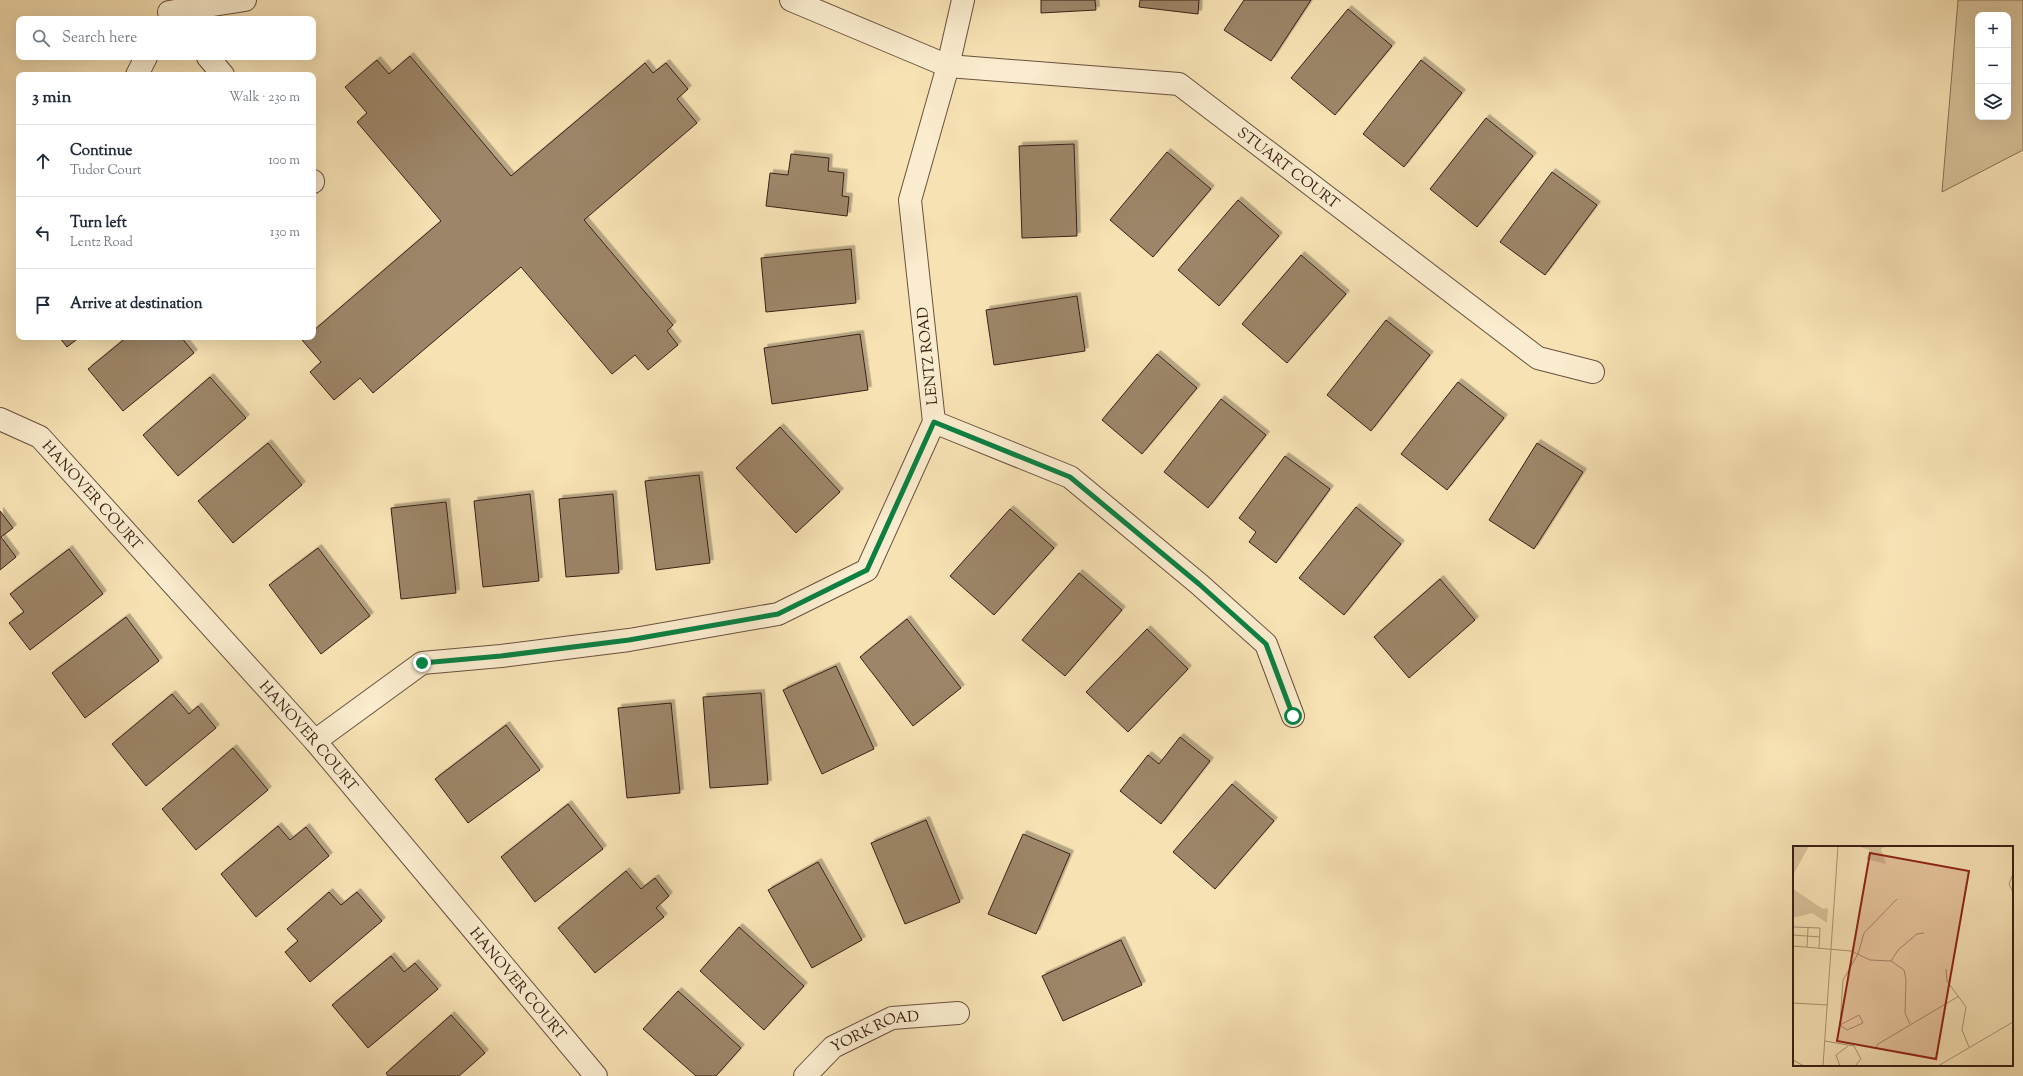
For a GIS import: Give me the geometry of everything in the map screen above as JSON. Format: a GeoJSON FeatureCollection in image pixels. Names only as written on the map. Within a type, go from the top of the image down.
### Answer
{"type":"FeatureCollection","features":[{"type":"Feature","properties":{"kind":"street"},"geometry":{"type":"LineString","coordinates":[[174,16],[245,0]]}},
{"type":"Feature","properties":{"kind":"street","name":"STUART COURT"},"geometry":{"type":"LineString","coordinates":[[791,0],[948,66],[1179,84],[1538,358],[1593,372]]}},
{"type":"Feature","properties":{"kind":"street","name":"LENTZ ROAD"},"geometry":{"type":"LineString","coordinates":[[315,741],[422,663],[501,656],[629,640],[778,614],[867,570],[934,422],[910,200],[948,66],[963,0]]}},
{"type":"Feature","properties":{"kind":"street"},"geometry":{"type":"LineString","coordinates":[[138,72],[144,60]]}},
{"type":"Feature","properties":{"kind":"street"},"geometry":{"type":"LineString","coordinates":[[210,60],[220,72]]}},
{"type":"Feature","properties":{"kind":"street","name":"HANOVER COURT"},"geometry":{"type":"LineString","coordinates":[[0,419],[40,437],[315,741],[596,1076]]}},
{"type":"Feature","properties":{"kind":"street"},"geometry":{"type":"LineString","coordinates":[[934,422],[1070,477],[1199,584],[1266,644],[1293,716]]}},
{"type":"Feature","properties":{"kind":"street","name":"YORK ROAD"},"geometry":{"type":"LineString","coordinates":[[805,1076],[832,1047],[892,1018],[958,1013]]}},
{"type":"Feature","properties":{"kind":"shaded area"},"geometry":{"type":"Polygon","coordinates":[[[1958,0],[2023,0],[2023,150],[1942,192],[1958,0]]]}},
{"type":"Feature","properties":{"kind":"building"},"geometry":{"type":"Polygon","coordinates":[[[1041,0],[1095,0],[1096,10],[1041,13],[1041,0]]]}},
{"type":"Feature","properties":{"kind":"building"},"geometry":{"type":"Polygon","coordinates":[[[1140,0],[1199,0],[1198,14],[1139,7],[1140,0]]]}},
{"type":"Feature","properties":{"kind":"building"},"geometry":{"type":"Polygon","coordinates":[[[1244,0],[1311,0],[1271,61],[1224,30],[1244,0]]]}},
{"type":"Feature","properties":{"kind":"building"},"geometry":{"type":"Polygon","coordinates":[[[1348,9],[1392,46],[1335,115],[1291,78],[1348,9]]]}},
{"type":"Feature","properties":{"kind":"building"},"geometry":{"type":"Polygon","coordinates":[[[410,56],[511,176],[645,63],[653,73],[666,63],[688,89],[677,99],[697,123],[584,220],[673,325],[667,331],[678,345],[648,370],[635,355],[612,374],[521,267],[373,393],[360,378],[334,400],[310,372],[321,362],[302,340],[316,340],[316,328],[441,221],[357,122],[367,113],[345,87],[377,60],[389,74],[410,56]]]}},
{"type":"Feature","properties":{"kind":"building"},"geometry":{"type":"Polygon","coordinates":[[[1421,60],[1462,93],[1404,167],[1363,134],[1421,60]]]}},
{"type":"Feature","properties":{"kind":"building"},"geometry":{"type":"Polygon","coordinates":[[[1486,118],[1533,156],[1477,227],[1430,189],[1486,118]]]}},
{"type":"Feature","properties":{"kind":"building"},"geometry":{"type":"Polygon","coordinates":[[[1074,144],[1077,236],[1022,238],[1019,146],[1074,144]]]}},
{"type":"Feature","properties":{"kind":"building"},"geometry":{"type":"Polygon","coordinates":[[[1167,152],[1211,189],[1153,257],[1110,220],[1167,152]]]}},
{"type":"Feature","properties":{"kind":"building"},"geometry":{"type":"Polygon","coordinates":[[[791,154],[829,158],[828,171],[844,173],[842,196],[849,197],[847,216],[766,206],[770,173],[788,175],[791,154]]]}},
{"type":"Feature","properties":{"kind":"building"},"geometry":{"type":"Polygon","coordinates":[[[1552,172],[1597,205],[1545,275],[1500,242],[1552,172]]]}},
{"type":"Feature","properties":{"kind":"building"},"geometry":{"type":"Polygon","coordinates":[[[1238,200],[1279,236],[1219,306],[1178,270],[1238,200]]]}},
{"type":"Feature","properties":{"kind":"building"},"geometry":{"type":"Polygon","coordinates":[[[851,249],[856,303],[766,312],[761,258],[851,249]]]}},
{"type":"Feature","properties":{"kind":"building"},"geometry":{"type":"Polygon","coordinates":[[[1301,255],[1346,294],[1287,363],[1242,324],[1301,255]]]}},
{"type":"Feature","properties":{"kind":"building"},"geometry":{"type":"Polygon","coordinates":[[[1077,296],[1085,351],[994,365],[986,310],[1077,296]]]}},
{"type":"Feature","properties":{"kind":"building"},"geometry":{"type":"Polygon","coordinates":[[[1386,320],[1430,355],[1371,431],[1327,395],[1386,320]]]}},
{"type":"Feature","properties":{"kind":"building"},"geometry":{"type":"Polygon","coordinates":[[[860,334],[868,390],[772,404],[764,348],[860,334]]]}},
{"type":"Feature","properties":{"kind":"building"},"geometry":{"type":"Polygon","coordinates":[[[61,340],[76,340],[67,347],[61,340]]]}},
{"type":"Feature","properties":{"kind":"building"},"geometry":{"type":"Polygon","coordinates":[[[123,340],[183,340],[194,353],[123,411],[88,369],[123,340]]]}},
{"type":"Feature","properties":{"kind":"building"},"geometry":{"type":"Polygon","coordinates":[[[1157,354],[1197,388],[1142,454],[1102,420],[1157,354]]]}},
{"type":"Feature","properties":{"kind":"building"},"geometry":{"type":"Polygon","coordinates":[[[210,377],[246,418],[178,476],[143,435],[210,377]]]}},
{"type":"Feature","properties":{"kind":"building"},"geometry":{"type":"Polygon","coordinates":[[[1458,382],[1504,418],[1447,490],[1401,454],[1458,382]]]}},
{"type":"Feature","properties":{"kind":"building"},"geometry":{"type":"Polygon","coordinates":[[[1221,399],[1266,435],[1208,508],[1164,472],[1221,399]]]}},
{"type":"Feature","properties":{"kind":"building"},"geometry":{"type":"Polygon","coordinates":[[[780,427],[840,492],[796,533],[736,468],[780,427]]]}},
{"type":"Feature","properties":{"kind":"building"},"geometry":{"type":"Polygon","coordinates":[[[268,443],[302,485],[233,543],[198,501],[268,443]]]}},
{"type":"Feature","properties":{"kind":"building"},"geometry":{"type":"Polygon","coordinates":[[[1537,443],[1583,472],[1534,549],[1489,520],[1537,443]]]}},
{"type":"Feature","properties":{"kind":"building"},"geometry":{"type":"Polygon","coordinates":[[[1285,456],[1330,489],[1276,563],[1249,542],[1256,532],[1239,518],[1285,456]]]}},
{"type":"Feature","properties":{"kind":"building"},"geometry":{"type":"Polygon","coordinates":[[[699,475],[710,563],[656,570],[645,481],[699,475]]]}},
{"type":"Feature","properties":{"kind":"building"},"geometry":{"type":"Polygon","coordinates":[[[530,494],[539,581],[483,587],[474,501],[530,494]]]}},
{"type":"Feature","properties":{"kind":"building"},"geometry":{"type":"Polygon","coordinates":[[[613,494],[619,573],[566,577],[559,499],[613,494]]]}},
{"type":"Feature","properties":{"kind":"building"},"geometry":{"type":"Polygon","coordinates":[[[446,502],[456,593],[401,599],[391,508],[446,502]]]}},
{"type":"Feature","properties":{"kind":"building"},"geometry":{"type":"Polygon","coordinates":[[[1356,507],[1401,544],[1344,615],[1299,578],[1356,507]]]}},
{"type":"Feature","properties":{"kind":"building"},"geometry":{"type":"Polygon","coordinates":[[[1010,509],[1054,548],[994,615],[950,576],[1010,509]]]}},
{"type":"Feature","properties":{"kind":"building"},"geometry":{"type":"Polygon","coordinates":[[[0,511],[13,528],[1,537],[16,557],[0,570],[0,511]]]}},
{"type":"Feature","properties":{"kind":"building"},"geometry":{"type":"Polygon","coordinates":[[[318,548],[370,616],[321,654],[269,585],[318,548]]]}},
{"type":"Feature","properties":{"kind":"building"},"geometry":{"type":"Polygon","coordinates":[[[69,549],[103,594],[30,650],[9,623],[24,612],[10,594],[69,549]]]}},
{"type":"Feature","properties":{"kind":"building"},"geometry":{"type":"Polygon","coordinates":[[[1079,573],[1122,610],[1065,676],[1022,640],[1079,573]]]}},
{"type":"Feature","properties":{"kind":"building"},"geometry":{"type":"Polygon","coordinates":[[[1440,579],[1475,620],[1409,678],[1374,637],[1440,579]]]}},
{"type":"Feature","properties":{"kind":"building"},"geometry":{"type":"Polygon","coordinates":[[[126,617],[159,661],[85,718],[52,673],[126,617]]]}},
{"type":"Feature","properties":{"kind":"building"},"geometry":{"type":"Polygon","coordinates":[[[907,619],[961,688],[913,726],[860,657],[907,619]]]}},
{"type":"Feature","properties":{"kind":"building"},"geometry":{"type":"Polygon","coordinates":[[[1147,629],[1188,669],[1128,732],[1086,692],[1147,629]]]}},
{"type":"Feature","properties":{"kind":"building"},"geometry":{"type":"Polygon","coordinates":[[[836,666],[874,749],[822,774],[783,690],[836,666]]]}},
{"type":"Feature","properties":{"kind":"building"},"geometry":{"type":"Polygon","coordinates":[[[761,693],[768,784],[710,788],[703,697],[761,693]]]}},
{"type":"Feature","properties":{"kind":"building"},"geometry":{"type":"Polygon","coordinates":[[[172,694],[189,714],[198,706],[216,728],[146,786],[112,744],[172,694]]]}},
{"type":"Feature","properties":{"kind":"building"},"geometry":{"type":"Polygon","coordinates":[[[671,703],[680,793],[627,798],[618,708],[671,703]]]}},
{"type":"Feature","properties":{"kind":"building"},"geometry":{"type":"Polygon","coordinates":[[[506,725],[540,770],[468,823],[435,779],[506,725]]]}},
{"type":"Feature","properties":{"kind":"building"},"geometry":{"type":"Polygon","coordinates":[[[1180,737],[1210,761],[1161,824],[1120,791],[1148,755],[1159,764],[1180,737]]]}},
{"type":"Feature","properties":{"kind":"building"},"geometry":{"type":"Polygon","coordinates":[[[233,748],[268,790],[196,850],[162,809],[233,748]]]}},
{"type":"Feature","properties":{"kind":"building"},"geometry":{"type":"Polygon","coordinates":[[[1232,784],[1274,821],[1215,889],[1173,852],[1232,784]]]}},
{"type":"Feature","properties":{"kind":"building"},"geometry":{"type":"Polygon","coordinates":[[[568,804],[603,849],[535,902],[501,857],[568,804]]]}},
{"type":"Feature","properties":{"kind":"building"},"geometry":{"type":"Polygon","coordinates":[[[926,820],[960,902],[905,924],[871,843],[926,820]]]}},
{"type":"Feature","properties":{"kind":"building"},"geometry":{"type":"Polygon","coordinates":[[[278,826],[290,840],[306,827],[329,856],[256,917],[221,874],[278,826]]]}},
{"type":"Feature","properties":{"kind":"building"},"geometry":{"type":"Polygon","coordinates":[[[1023,834],[1070,854],[1036,934],[988,914],[1023,834]]]}},
{"type":"Feature","properties":{"kind":"building"},"geometry":{"type":"Polygon","coordinates":[[[818,862],[862,940],[812,968],[768,890],[818,862]]]}},
{"type":"Feature","properties":{"kind":"building"},"geometry":{"type":"Polygon","coordinates":[[[626,871],[641,889],[655,878],[669,896],[656,908],[664,917],[595,973],[558,928],[626,871]]]}},
{"type":"Feature","properties":{"kind":"building"},"geometry":{"type":"Polygon","coordinates":[[[329,892],[341,905],[357,892],[382,921],[310,982],[285,952],[298,941],[287,929],[329,892]]]}},
{"type":"Feature","properties":{"kind":"building"},"geometry":{"type":"Polygon","coordinates":[[[739,927],[804,986],[764,1030],[700,971],[739,927]]]}},
{"type":"Feature","properties":{"kind":"building"},"geometry":{"type":"Polygon","coordinates":[[[1121,940],[1142,985],[1063,1021],[1042,976],[1121,940]]]}},
{"type":"Feature","properties":{"kind":"building"},"geometry":{"type":"Polygon","coordinates":[[[391,956],[404,972],[415,963],[438,989],[368,1048],[332,1005],[391,956]]]}},
{"type":"Feature","properties":{"kind":"building"},"geometry":{"type":"Polygon","coordinates":[[[678,991],[741,1048],[716,1076],[696,1076],[643,1029],[678,991]]]}},
{"type":"Feature","properties":{"kind":"building"},"geometry":{"type":"Polygon","coordinates":[[[451,1015],[485,1053],[459,1076],[388,1076],[386,1073],[451,1015]]]}},
{"type":"Feature","properties":{"kind":"route"},"geometry":{"type":"LineString","coordinates":[[422,663],[501,656],[629,640],[778,614],[867,570],[934,422],[1070,477],[1199,584],[1266,644],[1293,716]]}}]}
